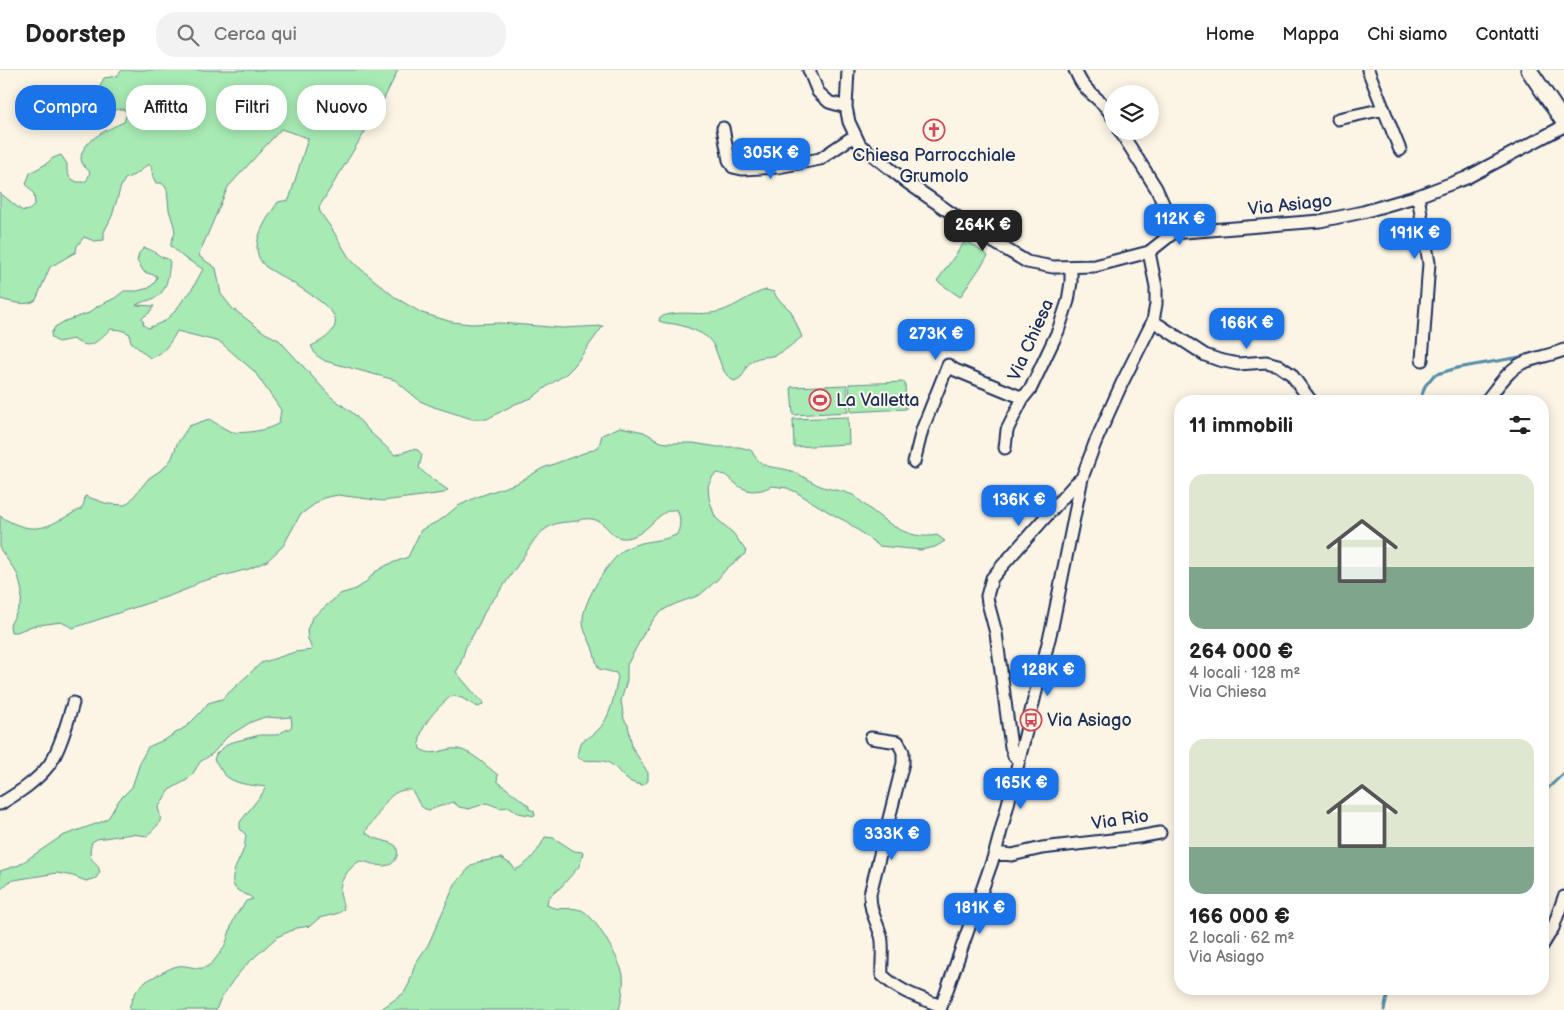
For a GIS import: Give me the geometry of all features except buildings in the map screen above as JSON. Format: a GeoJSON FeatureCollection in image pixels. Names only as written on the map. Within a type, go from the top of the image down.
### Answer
{"type":"FeatureCollection","features":[{"type":"Feature","properties":{"kind":"main road"},"geometry":{"type":"LineString","coordinates":[[1529,70],[1559,104],[1564,124]]}},
{"type":"Feature","properties":{"kind":"street"},"geometry":{"type":"LineString","coordinates":[[809,70],[818,92],[829,102],[846,107]]}},
{"type":"Feature","properties":{"kind":"street"},"geometry":{"type":"LineString","coordinates":[[848,70],[846,107],[854,136],[860,145],[987,238],[1027,262],[1053,267],[1094,266],[1149,252],[1173,233],[1166,210],[1156,188],[1126,140]]}},
{"type":"Feature","properties":{"kind":"street"},"geometry":{"type":"LineString","coordinates":[[1075,70],[1086,90],[1104,105]]}},
{"type":"Feature","properties":{"kind":"street"},"geometry":{"type":"LineString","coordinates":[[1368,70],[1400,150]]}},
{"type":"Feature","properties":{"kind":"street"},"geometry":{"type":"LineString","coordinates":[[1338,119],[1384,109]]}},
{"type":"Feature","properties":{"kind":"street","name":"Via Asiago"},"geometry":{"type":"LineString","coordinates":[[1173,233],[1320,221],[1363,212],[1418,196],[1466,178],[1564,124]]}},
{"type":"Feature","properties":{"kind":"street"},"geometry":{"type":"LineString","coordinates":[[723,128],[729,160],[732,166],[742,169],[784,166],[820,159],[854,136]]}},
{"type":"Feature","properties":{"kind":"street"},"geometry":{"type":"LineString","coordinates":[[1418,196],[1429,263],[1422,360]]}},
{"type":"Feature","properties":{"kind":"street"},"geometry":{"type":"LineString","coordinates":[[871,738],[898,742],[903,752],[903,763],[870,894],[870,906],[882,937],[882,975],[903,992],[940,1008],[995,853],[1052,627],[1082,478],[1095,443],[1118,392],[1153,321],[1156,287],[1149,252]]}},
{"type":"Feature","properties":{"kind":"street","name":"Via Chiesa"},"geometry":{"type":"LineString","coordinates":[[1005,448],[1008,430],[1031,388],[1058,331],[1068,301],[1071,267]]}},
{"type":"Feature","properties":{"kind":"street"},"geometry":{"type":"LineString","coordinates":[[1153,321],[1205,354],[1219,360],[1238,364],[1266,362],[1278,365],[1291,374],[1307,395]]}},
{"type":"Feature","properties":{"kind":"street"},"geometry":{"type":"LineString","coordinates":[[1491,395],[1508,374],[1523,362],[1553,355],[1564,350]]}},
{"type":"Feature","properties":{"kind":"street","name":"Via Chiesa"},"geometry":{"type":"LineString","coordinates":[[914,462],[922,430],[948,365],[955,370],[1024,398]]}},
{"type":"Feature","properties":{"kind":"street"},"geometry":{"type":"LineString","coordinates":[[1019,761],[1014,756],[1011,747],[996,633],[987,596],[992,578],[1082,478]]}},
{"type":"Feature","properties":{"kind":"street"},"geometry":{"type":"LineString","coordinates":[[0,804],[35,781],[50,764],[73,703]]}},
{"type":"Feature","properties":{"kind":"street","name":"Via Rio"},"geometry":{"type":"LineString","coordinates":[[995,853],[1012,855],[1042,848],[1160,833]]}},
{"type":"Feature","properties":{"kind":"street"},"geometry":{"type":"LineString","coordinates":[[1549,935],[1564,897]]}},
{"type":"Feature","properties":{"kind":"green space"},"geometry":{"type":"Polygon","coordinates":[[[122,70],[398,70],[386,95],[386,85],[297,85],[297,130],[366,130],[319,207],[320,212],[348,256],[356,265],[396,298],[422,313],[452,322],[471,324],[500,323],[562,328],[603,326],[566,374],[532,398],[515,404],[487,419],[472,419],[434,407],[420,401],[395,380],[325,361],[316,355],[311,346],[332,332],[335,318],[315,298],[266,267],[257,251],[257,243],[268,217],[278,202],[289,200],[308,138],[284,130],[287,130],[287,85],[216,85],[216,130],[280,130],[228,187],[199,254],[200,257],[216,268],[221,294],[232,308],[265,333],[279,340],[331,397],[354,414],[395,455],[413,449],[418,450],[422,455],[419,468],[448,490],[444,493],[383,501],[338,495],[323,498],[300,515],[283,546],[267,561],[249,569],[199,582],[190,588],[169,596],[73,628],[61,622],[32,626],[17,632],[11,632],[10,625],[21,604],[22,592],[18,575],[0,549],[0,516],[14,524],[35,528],[49,525],[81,509],[85,496],[108,504],[125,505],[149,478],[164,468],[172,458],[177,444],[189,426],[209,419],[230,431],[244,432],[257,431],[279,423],[281,410],[254,371],[220,342],[177,331],[163,351],[150,358],[132,343],[130,334],[121,330],[111,329],[89,345],[79,343],[73,339],[58,342],[52,338],[51,334],[55,327],[65,321],[89,313],[124,291],[137,291],[149,288],[155,282],[157,276],[144,272],[137,261],[139,253],[144,248],[168,259],[170,262],[167,282],[163,291],[155,298],[136,305],[154,306],[142,318],[144,325],[148,328],[165,321],[190,293],[203,269],[183,257],[171,246],[175,233],[169,210],[167,190],[161,183],[156,183],[151,165],[147,165],[138,173],[125,179],[112,216],[104,232],[104,240],[94,241],[84,237],[77,246],[76,252],[50,267],[36,300],[28,303],[19,303],[0,299],[0,193],[21,210],[30,210],[35,203],[34,194],[26,184],[30,173],[61,155],[67,164],[70,178],[77,182],[85,182],[90,172],[82,163],[81,156],[84,149],[95,137],[107,130],[116,130],[116,126],[124,122],[126,116],[126,130],[206,130],[206,85],[126,85],[126,112],[123,109],[116,110],[116,85],[101,85],[104,78],[117,76],[122,70]]]}},
{"type":"Feature","properties":{"kind":"green space"},"geometry":{"type":"Polygon","coordinates":[[[966,240],[988,256],[960,297],[937,281],[966,240]]]}},
{"type":"Feature","properties":{"kind":"green space"},"geometry":{"type":"Polygon","coordinates":[[[766,290],[774,292],[777,298],[791,311],[802,337],[779,354],[757,358],[752,361],[741,377],[734,381],[725,372],[715,348],[708,338],[686,327],[659,321],[660,317],[666,315],[719,312],[766,290]]]}},
{"type":"Feature","properties":{"kind":"green space"},"geometry":{"type":"Polygon","coordinates":[[[905,382],[906,409],[851,412],[849,384],[905,382]]]}},
{"type":"Feature","properties":{"kind":"green space","name":"La Valletta"},"geometry":{"type":"Polygon","coordinates":[[[847,385],[848,412],[793,415],[791,387],[847,385]]]}},
{"type":"Feature","properties":{"kind":"green space"},"geometry":{"type":"Polygon","coordinates":[[[848,417],[849,444],[794,447],[793,419],[848,417]]]}},
{"type":"Feature","properties":{"kind":"green space"},"geometry":{"type":"Polygon","coordinates":[[[620,427],[644,432],[661,442],[739,447],[751,450],[760,462],[765,465],[788,470],[823,487],[853,495],[898,529],[916,535],[937,535],[945,541],[935,547],[921,550],[879,546],[847,522],[787,488],[772,486],[753,491],[740,487],[725,475],[717,473],[713,476],[708,486],[709,498],[714,514],[733,533],[746,551],[744,555],[727,568],[700,595],[675,604],[656,616],[644,633],[627,665],[627,680],[621,701],[632,747],[648,773],[648,781],[643,785],[629,781],[607,762],[582,760],[577,756],[580,743],[596,732],[605,720],[611,706],[618,677],[616,673],[599,669],[583,622],[592,592],[613,560],[633,545],[676,535],[680,526],[677,510],[670,510],[664,513],[641,532],[626,538],[620,538],[603,524],[592,519],[558,523],[542,531],[487,607],[467,644],[460,666],[456,672],[477,697],[483,701],[483,704],[479,707],[462,698],[450,697],[428,720],[421,734],[420,742],[420,749],[426,752],[458,749],[474,756],[498,775],[497,781],[529,806],[529,809],[534,811],[535,816],[518,813],[510,807],[500,808],[487,803],[469,809],[459,807],[453,802],[429,810],[420,805],[411,790],[404,790],[393,795],[385,803],[368,827],[366,833],[396,846],[397,854],[393,862],[389,865],[380,866],[360,861],[353,866],[344,876],[340,888],[344,909],[339,913],[319,918],[310,926],[297,928],[277,937],[247,964],[233,980],[216,1010],[129,1010],[133,997],[139,988],[154,977],[176,967],[205,968],[208,966],[224,948],[236,915],[246,901],[253,899],[236,889],[233,875],[244,849],[246,835],[240,829],[240,822],[266,787],[243,784],[232,780],[223,773],[214,760],[216,754],[229,743],[260,735],[276,735],[290,728],[292,726],[291,717],[265,717],[251,722],[227,737],[212,754],[200,762],[187,780],[169,790],[158,808],[159,824],[147,836],[132,834],[97,839],[92,842],[90,854],[100,872],[96,878],[86,881],[57,873],[14,880],[0,890],[0,871],[19,865],[62,836],[104,821],[109,817],[119,800],[132,787],[141,760],[148,747],[187,726],[208,703],[222,699],[261,663],[295,652],[312,650],[307,630],[312,618],[340,594],[356,589],[365,583],[375,572],[408,557],[421,530],[442,519],[458,506],[477,497],[517,483],[543,468],[592,450],[599,446],[602,435],[620,427]]]}},
{"type":"Feature","properties":{"kind":"green space"},"geometry":{"type":"Polygon","coordinates":[[[545,837],[554,838],[574,851],[583,852],[580,865],[562,886],[548,898],[547,905],[556,908],[581,910],[593,920],[612,950],[623,975],[619,1010],[380,1010],[404,993],[415,964],[428,945],[455,884],[471,866],[478,862],[501,858],[512,865],[515,870],[533,856],[545,837]]]}},
{"type":"Feature","properties":{"kind":"waterway"},"geometry":{"type":"LineString","coordinates":[[1422,395],[1425,386],[1434,375],[1457,368],[1526,356]]}},
{"type":"Feature","properties":{"kind":"waterway"},"geometry":{"type":"LineString","coordinates":[[1549,787],[1564,773]]}},
{"type":"Feature","properties":{"kind":"waterway"},"geometry":{"type":"LineString","coordinates":[[1384,1010],[1388,995]]}},
{"type":"Feature","properties":{"kind":"place","name":"Chiesa Parrocchiale Grumolo"},"geometry":{"type":"Point","coordinates":[934,130]}},
{"type":"Feature","properties":{"kind":"place","name":"La Valletta"},"geometry":{"type":"Point","coordinates":[820,400]}},
{"type":"Feature","properties":{"kind":"place","name":"Via Asiago"},"geometry":{"type":"Point","coordinates":[1031,720]}}]}
